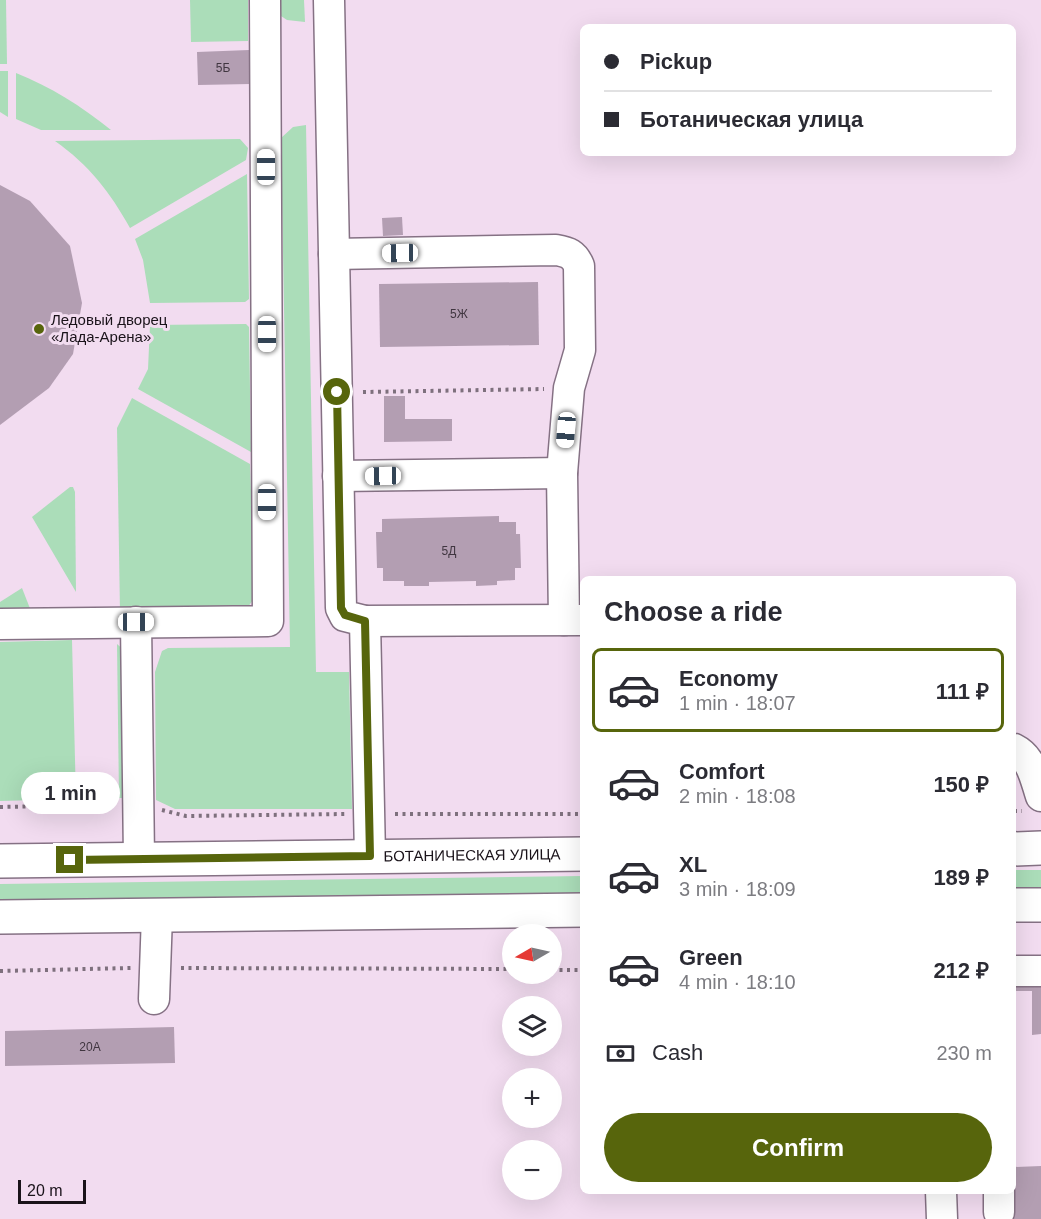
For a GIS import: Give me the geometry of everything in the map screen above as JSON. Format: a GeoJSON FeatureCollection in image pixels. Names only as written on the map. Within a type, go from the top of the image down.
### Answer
{"type":"FeatureCollection","features":[{"type":"Feature","properties":{"kind":"main road"},"geometry":{"type":"LineString","coordinates":[[1016,849],[1041,848]]}},
{"type":"Feature","properties":{"kind":"main road","name":"БОТАНИЧЕСКАЯ УЛИЦА"},"geometry":{"type":"LineString","coordinates":[[0,861],[580,854]]}},
{"type":"Feature","properties":{"kind":"main road"},"geometry":{"type":"LineString","coordinates":[[1016,905],[1041,905]]}},
{"type":"Feature","properties":{"kind":"main road"},"geometry":{"type":"LineString","coordinates":[[0,917],[580,910]]}},
{"type":"Feature","properties":{"kind":"street"},"geometry":{"type":"LineString","coordinates":[[0,624],[268,621],[265,0]]}},
{"type":"Feature","properties":{"kind":"street"},"geometry":{"type":"LineString","coordinates":[[329,0],[334,254],[339,476],[341,608],[345,615],[365,621],[574,620],[562,473],[569,388],[580,350],[579,266],[576,258],[568,252],[334,254]]}},
{"type":"Feature","properties":{"kind":"street"},"geometry":{"type":"LineString","coordinates":[[339,476],[562,473]]}},
{"type":"Feature","properties":{"kind":"street"},"geometry":{"type":"LineString","coordinates":[[365,621],[370,856]]}},
{"type":"Feature","properties":{"kind":"street"},"geometry":{"type":"LineString","coordinates":[[136,622],[139,859]]}},
{"type":"Feature","properties":{"kind":"street"},"geometry":{"type":"LineString","coordinates":[[1016,750],[1023,754],[1030,763],[1041,796]]}},
{"type":"Feature","properties":{"kind":"street"},"geometry":{"type":"LineString","coordinates":[[154,999],[157,915]]}},
{"type":"Feature","properties":{"kind":"street"},"geometry":{"type":"LineString","coordinates":[[1016,971],[1041,971]]}},
{"type":"Feature","properties":{"kind":"street"},"geometry":{"type":"LineString","coordinates":[[941,1194],[942,1219]]}},
{"type":"Feature","properties":{"kind":"path"},"geometry":{"type":"LineString","coordinates":[[337,392],[569,388]]}},
{"type":"Feature","properties":{"kind":"path"},"geometry":{"type":"LineString","coordinates":[[0,807],[139,805],[186,816],[369,813],[580,814]]}},
{"type":"Feature","properties":{"kind":"path"},"geometry":{"type":"LineString","coordinates":[[0,971],[155,968],[502,969]]}},
{"type":"Feature","properties":{"kind":"path"},"geometry":{"type":"LineString","coordinates":[[562,970],[580,970]]}},
{"type":"Feature","properties":{"kind":"green space"},"geometry":{"type":"Polygon","coordinates":[[[0,0],[6,0],[7,64],[0,64],[0,0]]]}},
{"type":"Feature","properties":{"kind":"green space"},"geometry":{"type":"Polygon","coordinates":[[[190,0],[248,0],[248,41],[191,42],[190,0]]]}},
{"type":"Feature","properties":{"kind":"green space"},"geometry":{"type":"Polygon","coordinates":[[[278,0],[304,0],[305,22],[287,20],[281,16],[278,0]]]}},
{"type":"Feature","properties":{"kind":"green space"},"geometry":{"type":"Polygon","coordinates":[[[0,71],[8,71],[8,117],[0,112],[0,71]]]}},
{"type":"Feature","properties":{"kind":"green space"},"geometry":{"type":"Polygon","coordinates":[[[16,73],[65,98],[111,130],[41,130],[16,119],[16,73]]]}},
{"type":"Feature","properties":{"kind":"green space"},"geometry":{"type":"Polygon","coordinates":[[[306,125],[316,672],[349,672],[352,809],[175,809],[156,800],[155,672],[162,651],[168,648],[290,647],[281,138],[293,127],[306,125]]]}},
{"type":"Feature","properties":{"kind":"green space"},"geometry":{"type":"Polygon","coordinates":[[[240,139],[248,148],[246,160],[130,228],[98,180],[55,141],[240,139]]]}},
{"type":"Feature","properties":{"kind":"green space"},"geometry":{"type":"Polygon","coordinates":[[[247,174],[249,299],[245,302],[150,303],[143,260],[135,239],[247,174]]]}},
{"type":"Feature","properties":{"kind":"green space"},"geometry":{"type":"Polygon","coordinates":[[[246,324],[249,327],[251,452],[138,389],[148,369],[150,325],[246,324]]]}},
{"type":"Feature","properties":{"kind":"green space"},"geometry":{"type":"Polygon","coordinates":[[[132,398],[250,464],[255,597],[248,607],[120,612],[117,428],[132,398]]]}},
{"type":"Feature","properties":{"kind":"green space"},"geometry":{"type":"Polygon","coordinates":[[[73,487],[75,492],[76,592],[32,517],[73,487]]]}},
{"type":"Feature","properties":{"kind":"green space"},"geometry":{"type":"Polygon","coordinates":[[[22,588],[31,611],[0,615],[0,602],[22,588]]]}},
{"type":"Feature","properties":{"kind":"green space"},"geometry":{"type":"Polygon","coordinates":[[[72,640],[76,799],[0,801],[0,642],[72,640]]]}},
{"type":"Feature","properties":{"kind":"green space"},"geometry":{"type":"Polygon","coordinates":[[[117,644],[126,652],[130,798],[119,798],[117,644]]]}},
{"type":"Feature","properties":{"kind":"green space"},"geometry":{"type":"Polygon","coordinates":[[[1016,870],[1041,870],[1041,893],[1016,893],[1016,870]]]}},
{"type":"Feature","properties":{"kind":"green space"},"geometry":{"type":"Polygon","coordinates":[[[580,876],[580,898],[0,905],[0,884],[580,876]]]}},
{"type":"Feature","properties":{"kind":"building"},"geometry":{"type":"Polygon","coordinates":[[[249,50],[250,84],[198,85],[197,52],[249,50]]]}},
{"type":"Feature","properties":{"kind":"building","name":"Ледовый дворец «Лада-Арена»"},"geometry":{"type":"Polygon","coordinates":[[[0,185],[30,201],[70,246],[82,303],[73,354],[49,388],[0,425],[0,185]]]}},
{"type":"Feature","properties":{"kind":"building"},"geometry":{"type":"Polygon","coordinates":[[[402,217],[403,235],[383,236],[382,218],[402,217]]]}},
{"type":"Feature","properties":{"kind":"building"},"geometry":{"type":"Polygon","coordinates":[[[538,282],[539,345],[380,347],[379,284],[538,282]]]}},
{"type":"Feature","properties":{"kind":"building"},"geometry":{"type":"Polygon","coordinates":[[[384,396],[405,396],[405,419],[452,419],[452,441],[384,442],[384,396]]]}},
{"type":"Feature","properties":{"kind":"building"},"geometry":{"type":"Polygon","coordinates":[[[499,516],[499,522],[516,522],[516,534],[520,534],[521,568],[515,568],[515,580],[497,581],[497,585],[476,586],[476,581],[429,582],[429,586],[404,586],[404,581],[383,581],[383,568],[377,568],[376,532],[382,532],[382,519],[499,516]]]}},
{"type":"Feature","properties":{"kind":"building"},"geometry":{"type":"Polygon","coordinates":[[[1016,971],[1041,971],[1041,1034],[1032,1035],[1032,991],[1016,991],[1016,971]]]}},
{"type":"Feature","properties":{"kind":"building"},"geometry":{"type":"Polygon","coordinates":[[[174,1027],[175,1063],[5,1066],[5,1031],[174,1027]]]}},
{"type":"Feature","properties":{"kind":"building"},"geometry":{"type":"Polygon","coordinates":[[[1041,1166],[1041,1219],[1008,1219],[1013,1194],[1016,1194],[1016,1167],[1041,1166]]]}},
{"type":"Feature","properties":{"kind":"place","name":"Ледовый дворец «Лада-Арена»"},"geometry":{"type":"Point","coordinates":[39,329]}},
{"type":"Feature","properties":{"kind":"route"},"geometry":{"type":"LineString","coordinates":[[70,860],[370,856],[365,621],[352,619],[345,615],[341,608],[337,392]]}}]}
